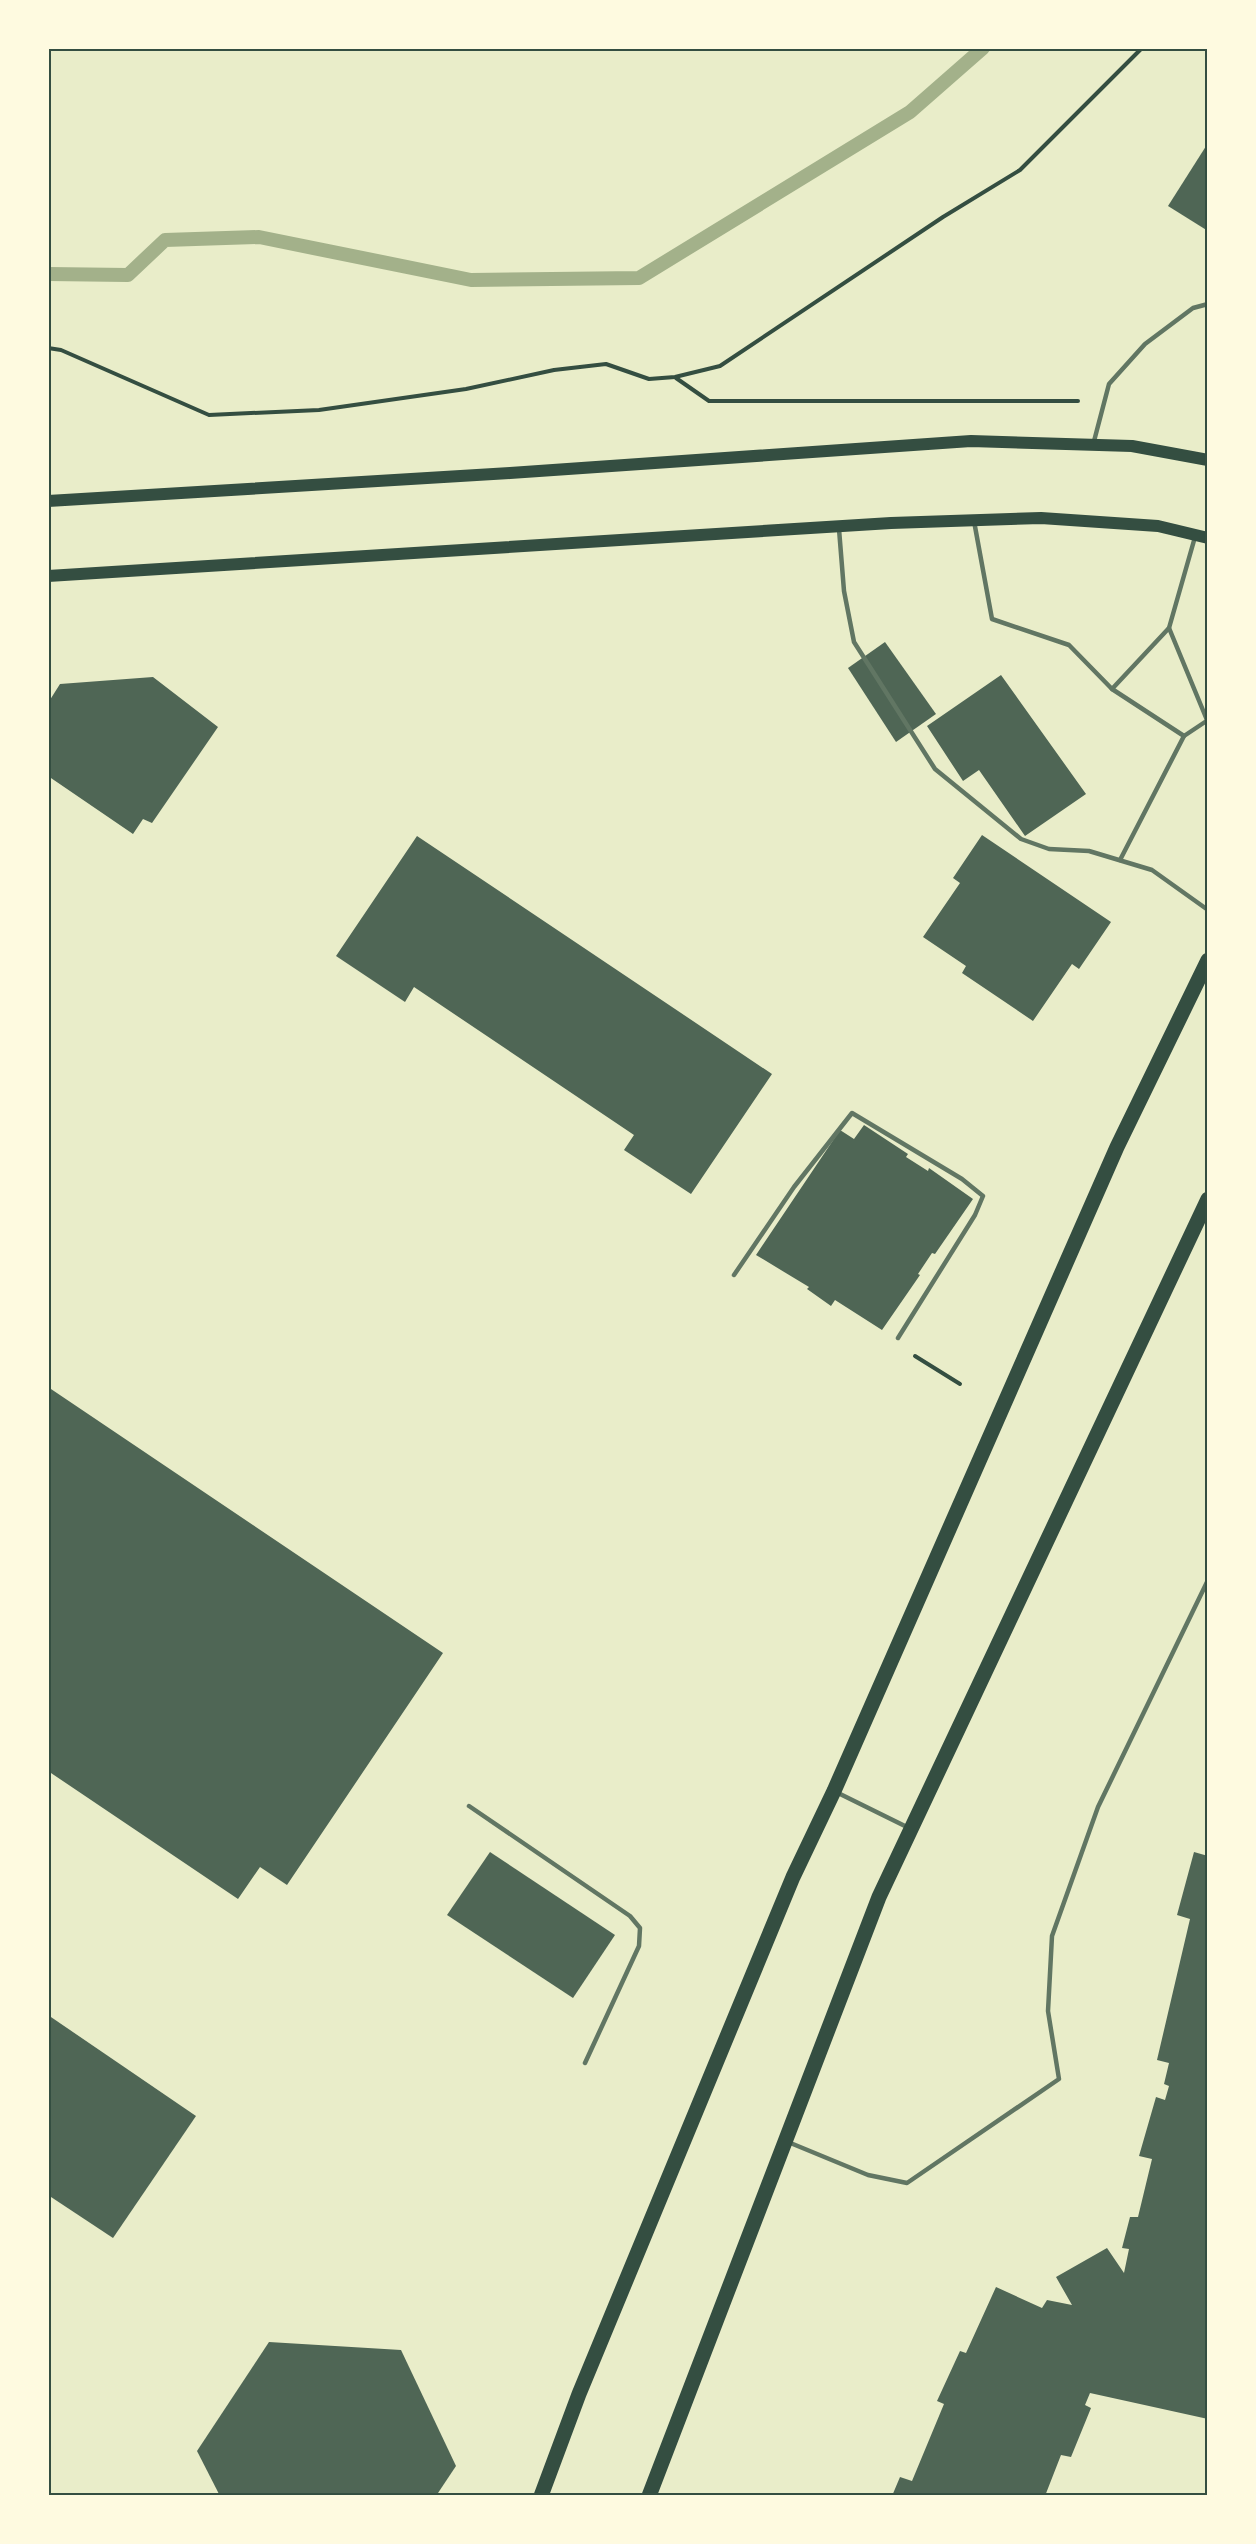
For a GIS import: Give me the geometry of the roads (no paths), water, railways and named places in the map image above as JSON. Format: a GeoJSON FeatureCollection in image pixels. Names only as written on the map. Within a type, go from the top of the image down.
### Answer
{"type":"FeatureCollection","features":[{"type":"Feature","properties":{"kind":"main road"},"geometry":{"type":"LineString","coordinates":[[48,501],[533,472],[971,441],[1132,446],[1208,460]]}},
{"type":"Feature","properties":{"kind":"main road"},"geometry":{"type":"LineString","coordinates":[[48,576],[838,526],[1041,518],[1158,526],[1202,536]]}},
{"type":"Feature","properties":{"kind":"main road"},"geometry":{"type":"LineString","coordinates":[[541,2496],[579,2394],[793,1877],[834,1791],[1117,1148],[1208,960]]}},
{"type":"Feature","properties":{"kind":"main road"},"geometry":{"type":"LineString","coordinates":[[649,2496],[879,1897],[1204,1216],[1208,1199]]}},
{"type":"Feature","properties":{"kind":"lane"},"geometry":{"type":"LineString","coordinates":[[1093,445],[1108,384],[1145,344],[1193,308],[1208,304]]}},
{"type":"Feature","properties":{"kind":"lane"},"geometry":{"type":"LineString","coordinates":[[974,521],[992,618],[1069,645],[1112,689],[1184,736]]}},
{"type":"Feature","properties":{"kind":"lane"},"geometry":{"type":"LineString","coordinates":[[838,526],[844,591],[854,642],[935,769],[1021,839],[1049,849],[1089,851],[1152,870],[1208,910]]}},
{"type":"Feature","properties":{"kind":"lane"},"geometry":{"type":"LineString","coordinates":[[1112,689],[1168,628],[1202,536]]}},
{"type":"Feature","properties":{"kind":"lane"},"geometry":{"type":"LineString","coordinates":[[1120,860],[1184,736],[1208,720],[1168,628]]}},
{"type":"Feature","properties":{"kind":"lane"},"geometry":{"type":"LineString","coordinates":[[734,1275],[794,1187],[852,1113],[962,1179],[983,1196],[975,1215],[898,1338]]}},
{"type":"Feature","properties":{"kind":"lane"},"geometry":{"type":"LineString","coordinates":[[786,2141],[868,2175],[907,2182],[1059,2079],[1048,2011],[1053,1936],[1098,1807],[1208,1580]]}},
{"type":"Feature","properties":{"kind":"lane"},"geometry":{"type":"LineString","coordinates":[[834,1791],[912,1829]]}},
{"type":"Feature","properties":{"kind":"lane"},"geometry":{"type":"LineString","coordinates":[[469,1806],[630,1916],[640,1929],[639,1946],[585,2063]]}},
{"type":"Feature","properties":{"kind":"waterway"},"geometry":{"type":"LineString","coordinates":[[48,274],[128,275],[165,240],[259,237],[471,280],[639,278],[910,112],[983,48]]}}]}
